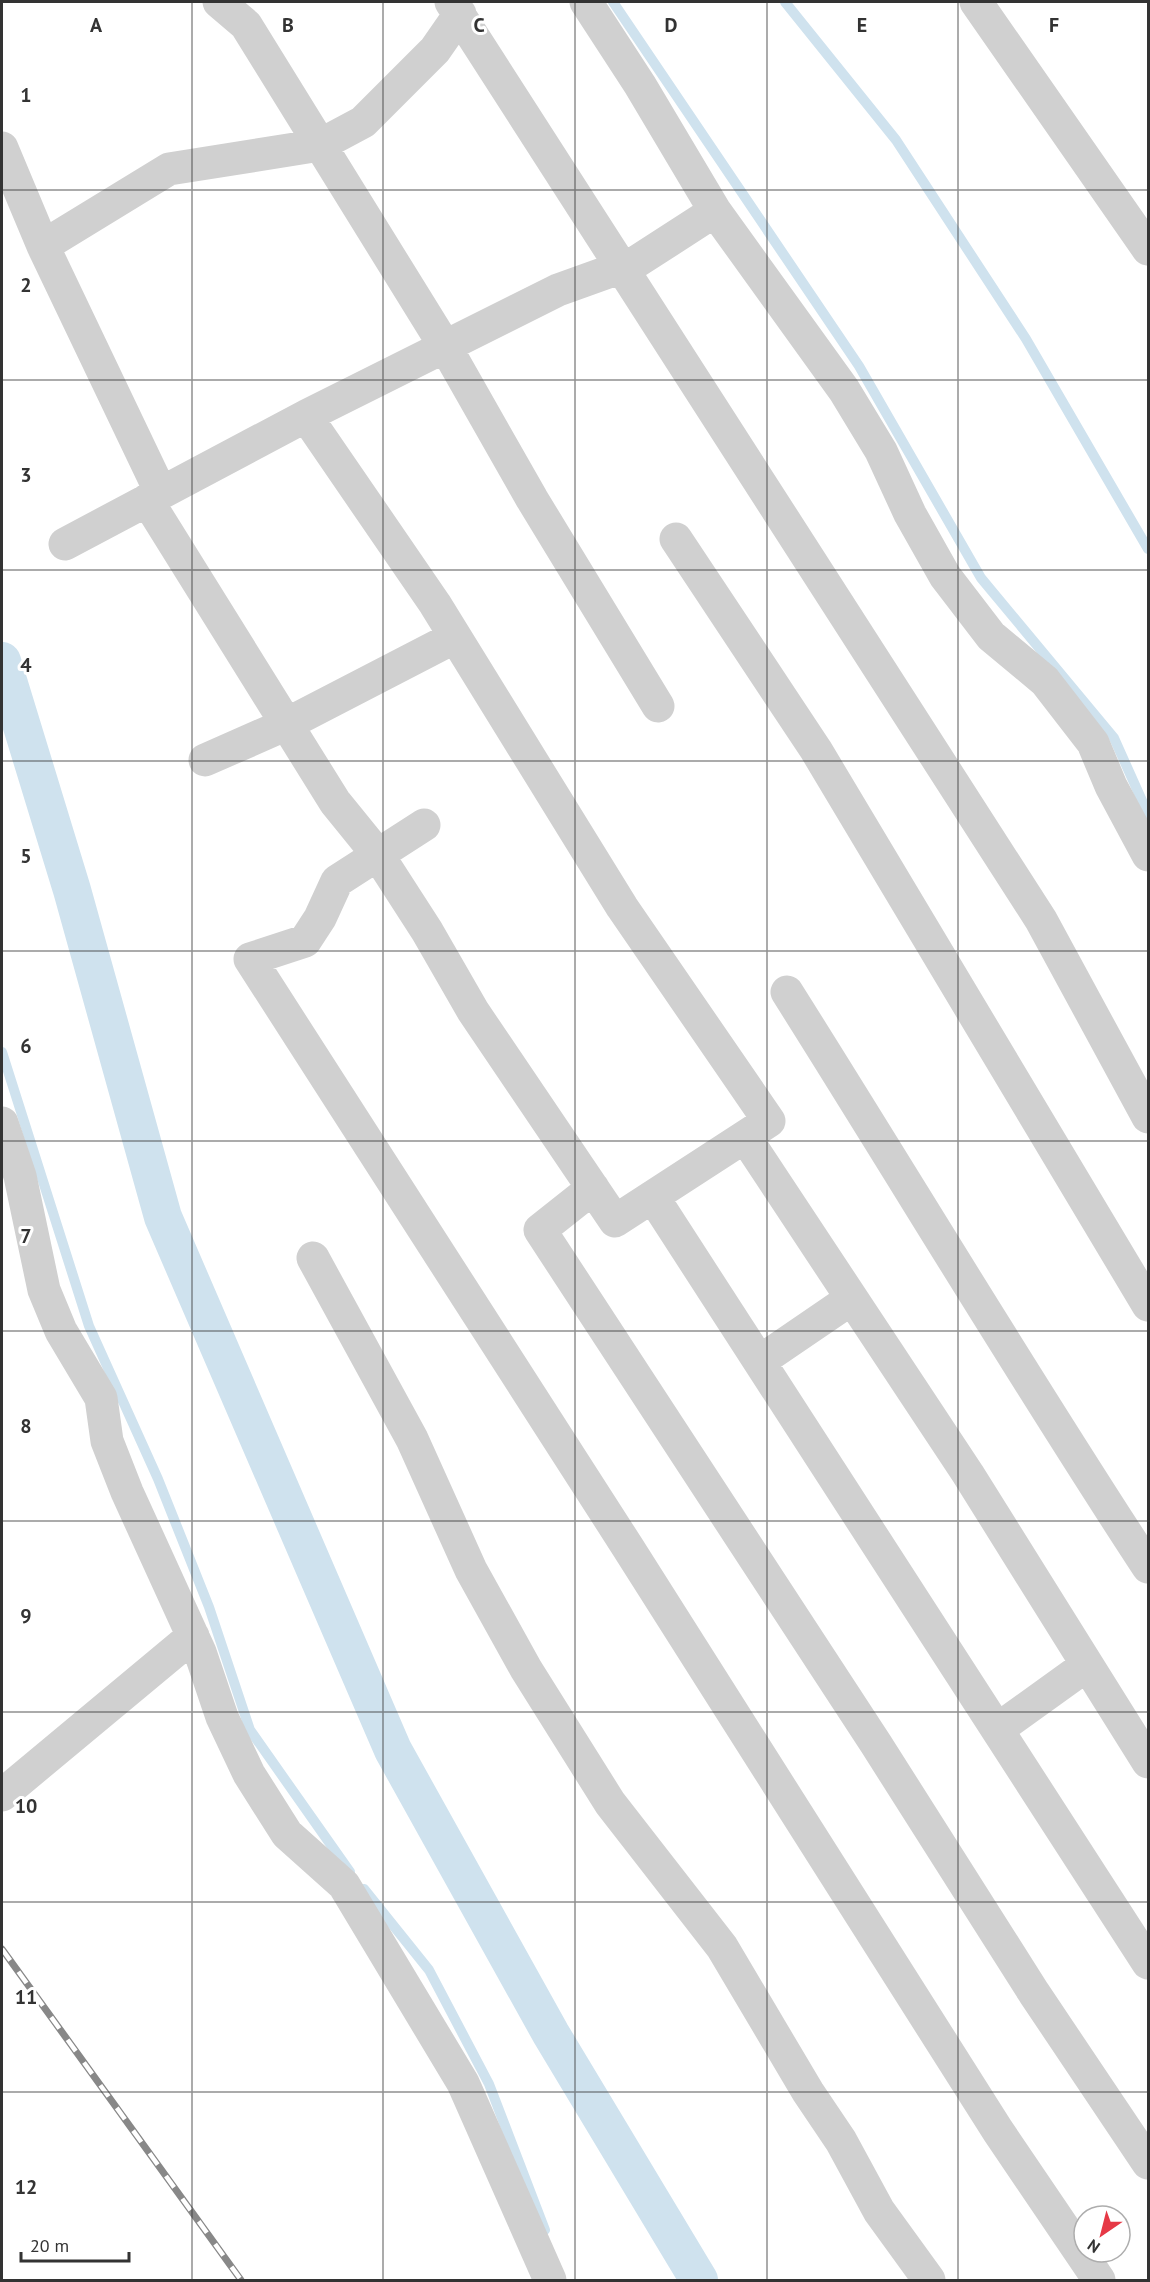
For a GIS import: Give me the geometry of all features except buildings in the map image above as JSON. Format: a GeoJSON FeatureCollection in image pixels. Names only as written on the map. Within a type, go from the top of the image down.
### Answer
{"type":"FeatureCollection","features":[{"type":"Feature","properties":{"kind":"street"},"geometry":{"type":"LineString","coordinates":[[219,2],[246,25],[445,347],[532,499],[658,706]]}},
{"type":"Feature","properties":{"kind":"street"},"geometry":{"type":"LineString","coordinates":[[586,2],[640,85],[715,212],[844,390],[881,451],[910,514],[945,576],[991,636],[1045,681],[1093,743],[1111,786],[1149,855]]}},
{"type":"Feature","properties":{"kind":"street"},"geometry":{"type":"LineString","coordinates":[[976,2],[1149,249]]}},
{"type":"Feature","properties":{"kind":"street"},"geometry":{"type":"LineString","coordinates":[[43,246],[169,169],[320,145],[363,122],[435,50],[455,8]]}},
{"type":"Feature","properties":{"kind":"street"},"geometry":{"type":"LineString","coordinates":[[455,8],[1041,920],[1149,1117]]}},
{"type":"Feature","properties":{"kind":"street"},"geometry":{"type":"LineString","coordinates":[[2,148],[154,496],[335,802],[378,855],[427,931],[473,1011],[615,1221],[770,1121],[622,907],[435,604],[306,416]]}},
{"type":"Feature","properties":{"kind":"street"},"geometry":{"type":"LineString","coordinates":[[65,544],[306,416],[558,290],[636,262],[715,212]]}},
{"type":"Feature","properties":{"kind":"street"},"geometry":{"type":"LineString","coordinates":[[676,539],[822,760],[1149,1305]]}},
{"type":"Feature","properties":{"kind":"street"},"geometry":{"type":"LineString","coordinates":[[205,760],[287,724],[455,637]]}},
{"type":"Feature","properties":{"kind":"street"},"geometry":{"type":"LineString","coordinates":[[424,825],[337,881],[320,918],[305,941],[250,959],[627,1546],[998,2131],[1099,2280]]}},
{"type":"Feature","properties":{"kind":"street"},"geometry":{"type":"LineString","coordinates":[[787,992],[918,1199],[1043,1408],[1149,1567]]}},
{"type":"Feature","properties":{"kind":"street"},"geometry":{"type":"LineString","coordinates":[[2,1123],[20,1176],[44,1290],[62,1331],[101,1398],[107,1441],[193,1636],[222,1717],[249,1774],[287,1834],[344,1885],[463,2083],[550,2280]]}},
{"type":"Feature","properties":{"kind":"street"},"geometry":{"type":"LineString","coordinates":[[745,1137],[968,1474],[1149,1762]]}},
{"type":"Feature","properties":{"kind":"street"},"geometry":{"type":"LineString","coordinates":[[593,1188],[540,1230],[876,1744],[1035,1993],[1149,2163]]}},
{"type":"Feature","properties":{"kind":"street"},"geometry":{"type":"LineString","coordinates":[[653,1197],[1149,1963]]}},
{"type":"Feature","properties":{"kind":"street"},"geometry":{"type":"LineString","coordinates":[[313,1258],[412,1439],[471,1570],[526,1669],[610,1803],[722,1947],[808,2092],[841,2141],[879,2211],[929,2280]]}},
{"type":"Feature","properties":{"kind":"street"},"geometry":{"type":"LineString","coordinates":[[760,1361],[851,1299]]}},
{"type":"Feature","properties":{"kind":"street"},"geometry":{"type":"LineString","coordinates":[[2,1795],[193,1636]]}},
{"type":"Feature","properties":{"kind":"street"},"geometry":{"type":"LineString","coordinates":[[998,1729],[1087,1665]]}},
{"type":"Feature","properties":{"kind":"waterway"},"geometry":{"type":"LineString","coordinates":[[613,2],[859,366],[981,578],[1114,738],[1148,814]]}},
{"type":"Feature","properties":{"kind":"waterway"},"geometry":{"type":"LineString","coordinates":[[785,2],[896,140],[1026,339],[1148,549]]}},
{"type":"Feature","properties":{"kind":"waterway"},"geometry":{"type":"LineString","coordinates":[[2,661],[72,890],[163,1217],[393,1750],[551,2034],[699,2280]]}},
{"type":"Feature","properties":{"kind":"waterway"},"geometry":{"type":"LineString","coordinates":[[2,1052],[89,1326],[158,1479],[209,1607],[250,1730],[350,1872]]}},
{"type":"Feature","properties":{"kind":"waterway"},"geometry":{"type":"LineString","coordinates":[[364,1889],[429,1970],[489,2084],[545,2230]]}},
{"type":"Feature","properties":{"kind":"railway"},"geometry":{"type":"LineString","coordinates":[[2,1949],[241,2280]]}}]}
